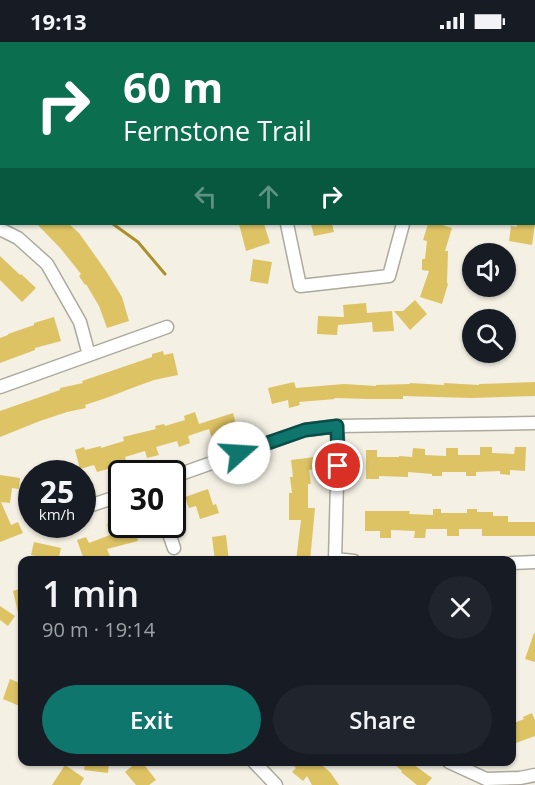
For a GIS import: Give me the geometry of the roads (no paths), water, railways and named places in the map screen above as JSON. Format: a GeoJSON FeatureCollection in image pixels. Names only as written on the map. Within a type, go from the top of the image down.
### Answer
{"type":"FeatureCollection","features":[{"type":"Feature","properties":{"kind":"street"},"geometry":{"type":"LineString","coordinates":[[287,225],[300,286],[389,276],[403,225]]}},
{"type":"Feature","properties":{"kind":"street"},"geometry":{"type":"LineString","coordinates":[[0,228],[18,238],[46,264],[80,322],[89,355]]}},
{"type":"Feature","properties":{"kind":"street"},"geometry":{"type":"LineString","coordinates":[[0,387],[167,327]]}},
{"type":"Feature","properties":{"kind":"street"},"geometry":{"type":"LineString","coordinates":[[186,472],[305,430],[337,426],[535,423]]}},
{"type":"Feature","properties":{"kind":"street"},"geometry":{"type":"LineString","coordinates":[[335,556],[337,426]]}},
{"type":"Feature","properties":{"kind":"street"},"geometry":{"type":"LineString","coordinates":[[171,538],[174,548]]}},
{"type":"Feature","properties":{"kind":"street"},"geometry":{"type":"LineString","coordinates":[[516,563],[535,562]]}},
{"type":"Feature","properties":{"kind":"street"},"geometry":{"type":"LineString","coordinates":[[258,766],[276,785]]}},
{"type":"Feature","properties":{"kind":"street"},"geometry":{"type":"LineString","coordinates":[[458,766],[486,779],[535,775]]}},
{"type":"Feature","properties":{"kind":"waterway"},"geometry":{"type":"LineString","coordinates":[[114,225],[138,242],[165,274]]}}]}
